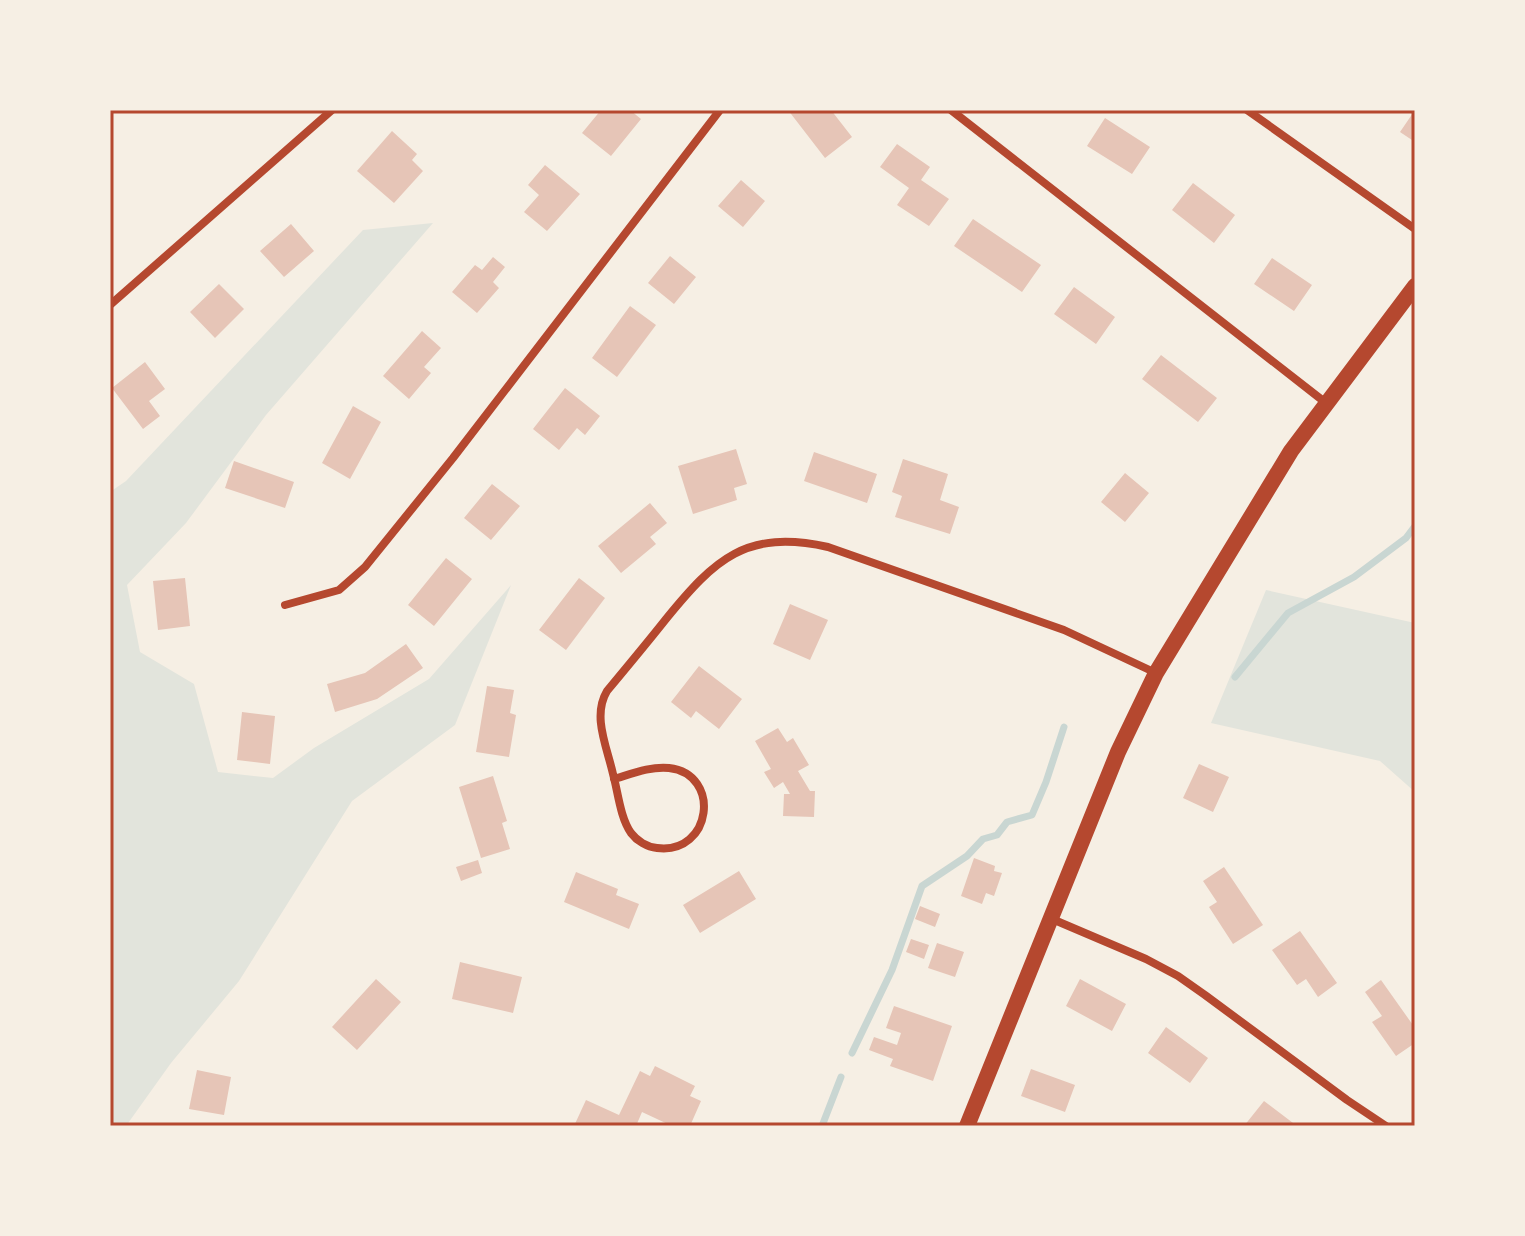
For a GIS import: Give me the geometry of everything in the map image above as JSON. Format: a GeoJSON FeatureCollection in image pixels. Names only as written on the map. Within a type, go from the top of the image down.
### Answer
{"type":"FeatureCollection","features":[{"type":"Feature","properties":{"kind":"main road"},"geometry":{"type":"LineString","coordinates":[[967,1126],[1118,752],[1156,673],[1291,451],[1415,286]]}},
{"type":"Feature","properties":{"kind":"street"},"geometry":{"type":"LineString","coordinates":[[110,305],[332,110]]}},
{"type":"Feature","properties":{"kind":"street"},"geometry":{"type":"LineString","coordinates":[[285,605],[339,590],[365,567],[453,458],[720,110]]}},
{"type":"Feature","properties":{"kind":"street"},"geometry":{"type":"LineString","coordinates":[[951,110],[1326,403]]}},
{"type":"Feature","properties":{"kind":"street"},"geometry":{"type":"LineString","coordinates":[[1247,110],[1415,229]]}},
{"type":"Feature","properties":{"kind":"street"},"geometry":{"type":"LineString","coordinates":[[614,779],[659,768],[685,774],[699,787],[704,804],[698,831],[676,847],[659,848],[637,839],[627,825],[614,779],[600,723],[601,705],[607,691],[694,585],[720,562],[754,545],[792,541],[828,547],[1064,630],[1156,673]]}},
{"type":"Feature","properties":{"kind":"street"},"geometry":{"type":"LineString","coordinates":[[1050,918],[1178,976],[1386,1126]]}},
{"type":"Feature","properties":{"kind":"shaded area"},"geometry":{"type":"Polygon","coordinates":[[[433,223],[266,415],[186,523],[127,585],[140,652],[194,684],[218,772],[273,778],[314,748],[429,679],[511,585],[455,725],[352,801],[239,981],[171,1063],[126,1126],[110,1126],[110,492],[126,481],[363,230],[433,223]]]}},
{"type":"Feature","properties":{"kind":"shaded area"},"geometry":{"type":"Polygon","coordinates":[[[1266,590],[1415,623],[1415,792],[1380,761],[1211,723],[1266,590]]]}},
{"type":"Feature","properties":{"kind":"building"},"geometry":{"type":"Polygon","coordinates":[[[601,110],[630,110],[641,119],[611,156],[582,133],[601,110]]]}},
{"type":"Feature","properties":{"kind":"building"},"geometry":{"type":"Polygon","coordinates":[[[788,110],[831,110],[852,137],[825,158],[788,110]]]}},
{"type":"Feature","properties":{"kind":"building"},"geometry":{"type":"Polygon","coordinates":[[[1415,110],[1415,142],[1400,132],[1415,110]]]}},
{"type":"Feature","properties":{"kind":"building"},"geometry":{"type":"Polygon","coordinates":[[[1105,118],[1150,147],[1132,174],[1087,146],[1105,118]]]}},
{"type":"Feature","properties":{"kind":"building"},"geometry":{"type":"Polygon","coordinates":[[[392,131],[417,154],[412,160],[423,171],[394,203],[357,171],[392,131]]]}},
{"type":"Feature","properties":{"kind":"building"},"geometry":{"type":"Polygon","coordinates":[[[897,144],[930,167],[921,180],[949,199],[929,226],[897,205],[909,188],[880,167],[897,144]]]}},
{"type":"Feature","properties":{"kind":"building"},"geometry":{"type":"Polygon","coordinates":[[[545,165],[580,194],[547,231],[524,212],[539,195],[528,185],[545,165]]]}},
{"type":"Feature","properties":{"kind":"building"},"geometry":{"type":"Polygon","coordinates":[[[741,180],[765,201],[743,227],[718,206],[741,180]]]}},
{"type":"Feature","properties":{"kind":"building"},"geometry":{"type":"Polygon","coordinates":[[[1193,183],[1235,215],[1214,243],[1172,210],[1193,183]]]}},
{"type":"Feature","properties":{"kind":"building"},"geometry":{"type":"Polygon","coordinates":[[[973,219],[1041,265],[1022,292],[954,246],[973,219]]]}},
{"type":"Feature","properties":{"kind":"building"},"geometry":{"type":"Polygon","coordinates":[[[291,224],[314,251],[284,277],[260,251],[291,224]]]}},
{"type":"Feature","properties":{"kind":"building"},"geometry":{"type":"Polygon","coordinates":[[[670,256],[696,277],[674,304],[648,283],[670,256]]]}},
{"type":"Feature","properties":{"kind":"building"},"geometry":{"type":"Polygon","coordinates":[[[493,257],[505,267],[493,282],[499,288],[477,313],[452,292],[475,265],[482,270],[493,257]]]}},
{"type":"Feature","properties":{"kind":"building"},"geometry":{"type":"Polygon","coordinates":[[[1272,258],[1312,285],[1294,311],[1254,284],[1272,258]]]}},
{"type":"Feature","properties":{"kind":"building"},"geometry":{"type":"Polygon","coordinates":[[[219,284],[244,309],[215,338],[190,312],[219,284]]]}},
{"type":"Feature","properties":{"kind":"building"},"geometry":{"type":"Polygon","coordinates":[[[1074,287],[1115,317],[1096,344],[1054,314],[1074,287]]]}},
{"type":"Feature","properties":{"kind":"building"},"geometry":{"type":"Polygon","coordinates":[[[630,306],[656,325],[617,377],[592,358],[630,306]]]}},
{"type":"Feature","properties":{"kind":"building"},"geometry":{"type":"Polygon","coordinates":[[[422,331],[441,348],[424,367],[431,373],[409,399],[383,376],[422,331]]]}},
{"type":"Feature","properties":{"kind":"building"},"geometry":{"type":"Polygon","coordinates":[[[1161,355],[1217,398],[1198,422],[1142,379],[1161,355]]]}},
{"type":"Feature","properties":{"kind":"building"},"geometry":{"type":"Polygon","coordinates":[[[145,362],[165,389],[149,401],[160,416],[143,429],[112,388],[145,362]]]}},
{"type":"Feature","properties":{"kind":"building"},"geometry":{"type":"Polygon","coordinates":[[[565,388],[600,416],[585,435],[577,428],[559,450],[533,429],[565,388]]]}},
{"type":"Feature","properties":{"kind":"building"},"geometry":{"type":"Polygon","coordinates":[[[353,406],[381,422],[350,479],[322,463],[353,406]]]}},
{"type":"Feature","properties":{"kind":"building"},"geometry":{"type":"Polygon","coordinates":[[[736,449],[747,484],[734,488],[737,500],[693,514],[678,466],[736,449]]]}},
{"type":"Feature","properties":{"kind":"building"},"geometry":{"type":"Polygon","coordinates":[[[814,452],[877,474],[867,503],[804,481],[814,452]]]}},
{"type":"Feature","properties":{"kind":"building"},"geometry":{"type":"Polygon","coordinates":[[[903,459],[948,474],[940,500],[959,507],[950,534],[895,517],[902,496],[892,492],[903,459]]]}},
{"type":"Feature","properties":{"kind":"building"},"geometry":{"type":"Polygon","coordinates":[[[234,461],[294,482],[285,508],[225,488],[234,461]]]}},
{"type":"Feature","properties":{"kind":"building"},"geometry":{"type":"Polygon","coordinates":[[[1125,473],[1149,493],[1125,522],[1101,502],[1125,473]]]}},
{"type":"Feature","properties":{"kind":"building"},"geometry":{"type":"Polygon","coordinates":[[[492,484],[520,506],[491,540],[464,518],[492,484]]]}},
{"type":"Feature","properties":{"kind":"building"},"geometry":{"type":"Polygon","coordinates":[[[650,503],[667,523],[650,537],[656,544],[621,573],[598,546],[650,503]]]}},
{"type":"Feature","properties":{"kind":"building"},"geometry":{"type":"Polygon","coordinates":[[[446,558],[472,579],[434,626],[408,605],[446,558]]]}},
{"type":"Feature","properties":{"kind":"building"},"geometry":{"type":"Polygon","coordinates":[[[185,578],[190,626],[158,630],[153,581],[185,578]]]}},
{"type":"Feature","properties":{"kind":"building"},"geometry":{"type":"Polygon","coordinates":[[[579,578],[605,598],[566,650],[539,630],[579,578]]]}},
{"type":"Feature","properties":{"kind":"building"},"geometry":{"type":"Polygon","coordinates":[[[790,604],[828,620],[810,660],[773,644],[790,604]]]}},
{"type":"Feature","properties":{"kind":"building"},"geometry":{"type":"Polygon","coordinates":[[[406,644],[423,668],[377,699],[335,712],[327,684],[365,673],[406,644]]]}},
{"type":"Feature","properties":{"kind":"building"},"geometry":{"type":"Polygon","coordinates":[[[699,666],[742,699],[719,729],[696,711],[691,718],[671,702],[699,666]]]}},
{"type":"Feature","properties":{"kind":"building"},"geometry":{"type":"Polygon","coordinates":[[[487,686],[514,690],[510,713],[516,715],[509,757],[476,752],[487,686]]]}},
{"type":"Feature","properties":{"kind":"building"},"geometry":{"type":"Polygon","coordinates":[[[242,712],[275,716],[270,764],[237,760],[242,712]]]}},
{"type":"Feature","properties":{"kind":"building"},"geometry":{"type":"Polygon","coordinates":[[[778,728],[787,742],[793,738],[809,765],[798,771],[810,791],[815,791],[814,817],[783,816],[784,794],[790,794],[783,782],[774,788],[764,772],[771,769],[755,741],[778,728]]]}},
{"type":"Feature","properties":{"kind":"building"},"geometry":{"type":"Polygon","coordinates":[[[1199,764],[1229,777],[1213,812],[1183,798],[1199,764]]]}},
{"type":"Feature","properties":{"kind":"building"},"geometry":{"type":"Polygon","coordinates":[[[493,776],[507,821],[502,823],[510,849],[481,858],[459,787],[493,776]]]}},
{"type":"Feature","properties":{"kind":"building"},"geometry":{"type":"Polygon","coordinates":[[[974,858],[995,866],[994,871],[1002,873],[994,896],[986,893],[982,904],[961,896],[974,858]]]}},
{"type":"Feature","properties":{"kind":"building"},"geometry":{"type":"Polygon","coordinates":[[[478,860],[482,873],[461,881],[456,867],[478,860]]]}},
{"type":"Feature","properties":{"kind":"building"},"geometry":{"type":"Polygon","coordinates":[[[1224,867],[1263,925],[1233,944],[1209,907],[1217,902],[1203,881],[1224,867]]]}},
{"type":"Feature","properties":{"kind":"building"},"geometry":{"type":"Polygon","coordinates":[[[739,871],[756,899],[700,933],[683,905],[739,871]]]}},
{"type":"Feature","properties":{"kind":"building"},"geometry":{"type":"Polygon","coordinates":[[[576,872],[618,889],[616,895],[639,904],[629,929],[564,902],[576,872]]]}},
{"type":"Feature","properties":{"kind":"building"},"geometry":{"type":"Polygon","coordinates":[[[920,906],[940,914],[935,927],[915,919],[920,906]]]}},
{"type":"Feature","properties":{"kind":"building"},"geometry":{"type":"Polygon","coordinates":[[[1300,931],[1337,983],[1318,997],[1306,979],[1297,985],[1272,950],[1300,931]]]}},
{"type":"Feature","properties":{"kind":"building"},"geometry":{"type":"Polygon","coordinates":[[[911,939],[929,945],[924,959],[906,952],[911,939]]]}},
{"type":"Feature","properties":{"kind":"building"},"geometry":{"type":"Polygon","coordinates":[[[937,943],[964,952],[955,977],[928,968],[937,943]]]}},
{"type":"Feature","properties":{"kind":"building"},"geometry":{"type":"Polygon","coordinates":[[[460,962],[522,977],[513,1013],[452,999],[460,962]]]}},
{"type":"Feature","properties":{"kind":"building"},"geometry":{"type":"Polygon","coordinates":[[[376,979],[401,1002],[357,1050],[332,1027],[376,979]]]}},
{"type":"Feature","properties":{"kind":"building"},"geometry":{"type":"Polygon","coordinates":[[[1080,979],[1126,1004],[1112,1031],[1066,1006],[1080,979]]]}},
{"type":"Feature","properties":{"kind":"building"},"geometry":{"type":"Polygon","coordinates":[[[1381,980],[1415,1028],[1415,1043],[1396,1056],[1372,1022],[1382,1016],[1365,992],[1381,980]]]}},
{"type":"Feature","properties":{"kind":"building"},"geometry":{"type":"Polygon","coordinates":[[[894,1006],[952,1026],[933,1081],[890,1066],[893,1059],[869,1050],[874,1037],[897,1045],[901,1033],[886,1028],[894,1006]]]}},
{"type":"Feature","properties":{"kind":"building"},"geometry":{"type":"Polygon","coordinates":[[[1166,1027],[1208,1058],[1190,1083],[1148,1053],[1166,1027]]]}},
{"type":"Feature","properties":{"kind":"building"},"geometry":{"type":"Polygon","coordinates":[[[655,1066],[695,1086],[690,1096],[701,1101],[690,1126],[672,1126],[642,1112],[636,1126],[574,1126],[586,1100],[619,1115],[640,1071],[650,1076],[655,1066]]]}},
{"type":"Feature","properties":{"kind":"building"},"geometry":{"type":"Polygon","coordinates":[[[1031,1069],[1075,1085],[1065,1112],[1021,1096],[1031,1069]]]}},
{"type":"Feature","properties":{"kind":"building"},"geometry":{"type":"Polygon","coordinates":[[[197,1070],[231,1077],[224,1115],[189,1109],[197,1070]]]}},
{"type":"Feature","properties":{"kind":"building"},"geometry":{"type":"Polygon","coordinates":[[[1264,1101],[1297,1126],[1244,1126],[1264,1101]]]}},
{"type":"Feature","properties":{"kind":"waterway"},"geometry":{"type":"LineString","coordinates":[[1235,677],[1288,613],[1354,577],[1406,538],[1415,526]]}},
{"type":"Feature","properties":{"kind":"waterway"},"geometry":{"type":"LineString","coordinates":[[852,1053],[892,970],[922,886],[967,856],[983,839],[997,835],[1007,822],[1032,815],[1064,727]]}},
{"type":"Feature","properties":{"kind":"waterway"},"geometry":{"type":"LineString","coordinates":[[822,1126],[841,1077]]}}]}
